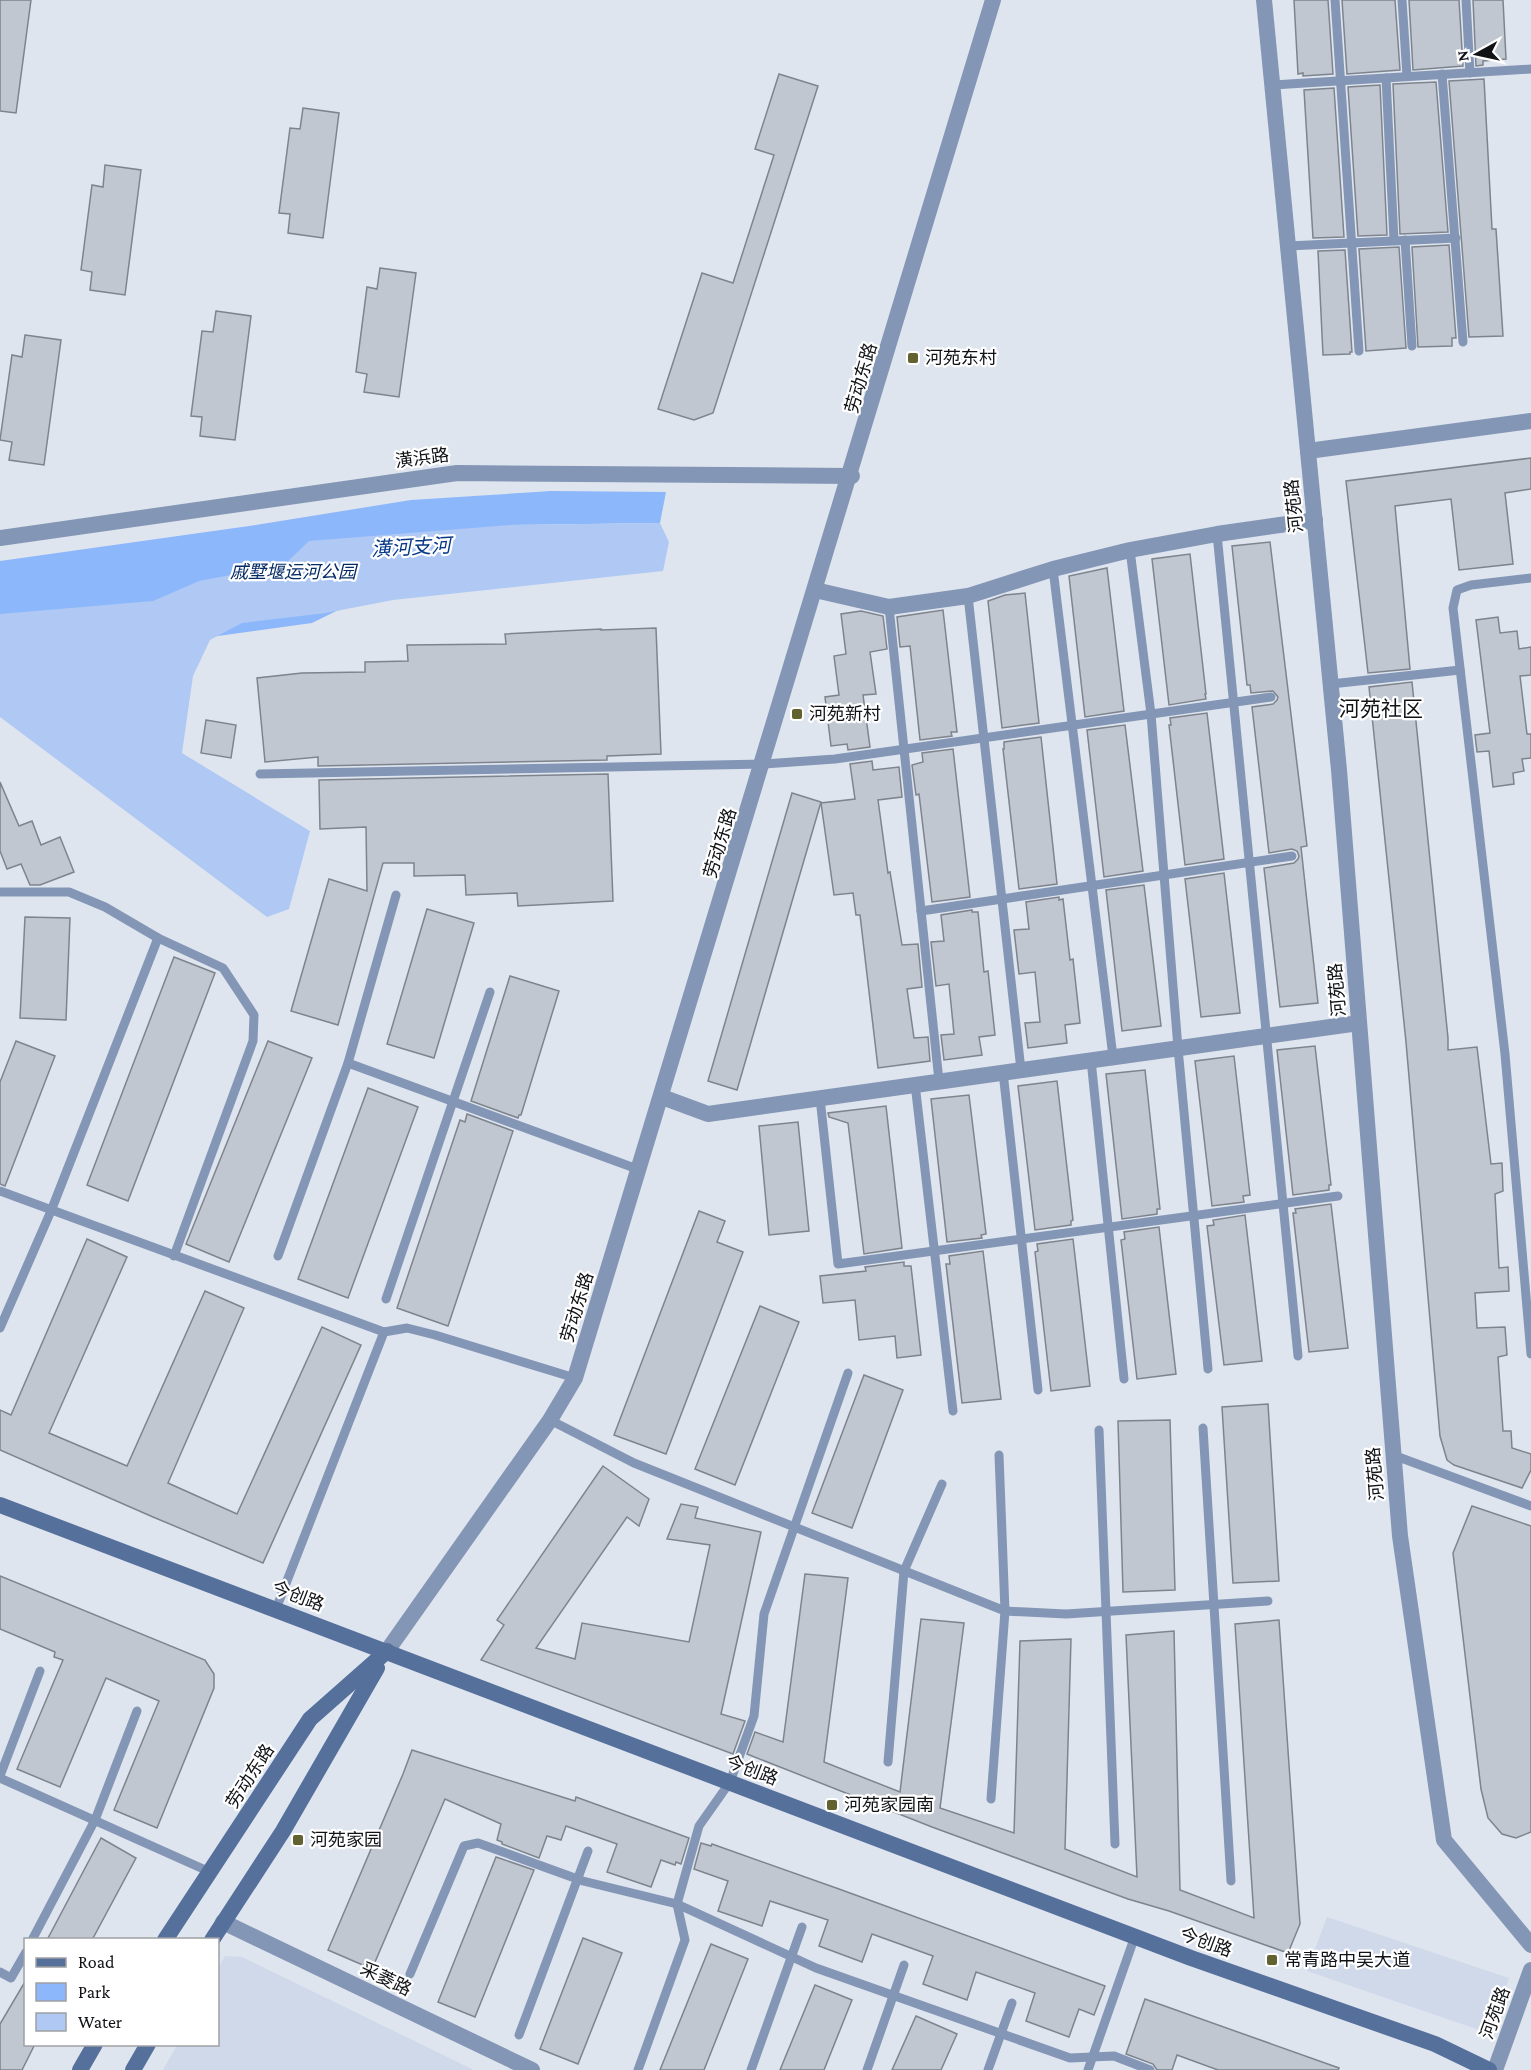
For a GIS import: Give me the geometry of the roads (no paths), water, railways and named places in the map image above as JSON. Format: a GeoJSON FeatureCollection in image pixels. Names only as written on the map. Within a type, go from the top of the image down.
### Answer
{"type":"FeatureCollection","features":[{"type":"Feature","properties":{"kind":"main road","name":"今创路"},"geometry":{"type":"LineString","coordinates":[[0,1505],[1135,1936],[1436,2044],[1489,2070]]}},
{"type":"Feature","properties":{"kind":"main road","name":"劳动东路"},"geometry":{"type":"LineString","coordinates":[[166,1938],[310,1719],[387,1652]]}},
{"type":"Feature","properties":{"kind":"main road","name":"劳动东路"},"geometry":{"type":"LineString","coordinates":[[213,1938],[283,1831],[387,1652]]}},
{"type":"Feature","properties":{"kind":"main road"},"geometry":{"type":"LineString","coordinates":[[80,2070],[94,2046]]}},
{"type":"Feature","properties":{"kind":"main road"},"geometry":{"type":"LineString","coordinates":[[133,2070],[147,2046]]}},
{"type":"Feature","properties":{"kind":"street","name":"劳动东路"},"geometry":{"type":"LineString","coordinates":[[387,1652],[550,1420],[575,1378],[764,764],[815,590],[852,476],[993,0]]}},
{"type":"Feature","properties":{"kind":"street","name":"河苑路"},"geometry":{"type":"LineString","coordinates":[[1264,0],[1330,684],[1400,1536],[1444,1840],[1531,1945]]}},
{"type":"Feature","properties":{"kind":"street"},"geometry":{"type":"LineString","coordinates":[[1308,451],[1531,421]]}},
{"type":"Feature","properties":{"kind":"street","name":"潢浜路"},"geometry":{"type":"LineString","coordinates":[[0,538],[457,473],[852,476]]}},
{"type":"Feature","properties":{"kind":"street"},"geometry":{"type":"LineString","coordinates":[[815,590],[889,607],[968,596],[1053,569],[1130,550],[1217,534],[1315,520]]}},
{"type":"Feature","properties":{"kind":"street"},"geometry":{"type":"LineString","coordinates":[[662,1097],[708,1113],[1359,1023]]}},
{"type":"Feature","properties":{"kind":"street","name":"采菱路"},"geometry":{"type":"LineString","coordinates":[[223,1923],[532,2070]]}},
{"type":"Feature","properties":{"kind":"street","name":"河苑路"},"geometry":{"type":"LineString","coordinates":[[1495,2070],[1531,1970]]}},
{"type":"Feature","properties":{"kind":"lane"},"geometry":{"type":"LineString","coordinates":[[1335,0],[1359,351]]}},
{"type":"Feature","properties":{"kind":"lane"},"geometry":{"type":"LineString","coordinates":[[1402,0],[1407,76]]}},
{"type":"Feature","properties":{"kind":"lane"},"geometry":{"type":"LineString","coordinates":[[1466,0],[1470,73]]}},
{"type":"Feature","properties":{"kind":"lane"},"geometry":{"type":"LineString","coordinates":[[1273,85],[1531,69]]}},
{"type":"Feature","properties":{"kind":"lane"},"geometry":{"type":"LineString","coordinates":[[1442,74],[1463,342]]}},
{"type":"Feature","properties":{"kind":"lane"},"geometry":{"type":"LineString","coordinates":[[1386,78],[1394,240]]}},
{"type":"Feature","properties":{"kind":"lane"},"geometry":{"type":"LineString","coordinates":[[1288,246],[1456,238]]}},
{"type":"Feature","properties":{"kind":"lane"},"geometry":{"type":"LineString","coordinates":[[1405,240],[1412,346]]}},
{"type":"Feature","properties":{"kind":"lane"},"geometry":{"type":"LineString","coordinates":[[1217,534],[1298,1356]]}},
{"type":"Feature","properties":{"kind":"lane"},"geometry":{"type":"LineString","coordinates":[[1130,550],[1151,714],[1178,1048],[1208,1369]]}},
{"type":"Feature","properties":{"kind":"lane"},"geometry":{"type":"LineString","coordinates":[[1053,569],[1113,1057]]}},
{"type":"Feature","properties":{"kind":"lane"},"geometry":{"type":"LineString","coordinates":[[1531,578],[1471,585],[1457,590],[1453,608],[1505,1054],[1531,1354]]}},
{"type":"Feature","properties":{"kind":"lane"},"geometry":{"type":"LineString","coordinates":[[968,596],[1021,1070]]}},
{"type":"Feature","properties":{"kind":"lane"},"geometry":{"type":"LineString","coordinates":[[889,607],[939,1081]]}},
{"type":"Feature","properties":{"kind":"lane"},"geometry":{"type":"LineString","coordinates":[[1330,684],[1460,670]]}},
{"type":"Feature","properties":{"kind":"lane"},"geometry":{"type":"LineString","coordinates":[[260,774],[764,764],[835,759],[1270,697]]}},
{"type":"Feature","properties":{"kind":"lane"},"geometry":{"type":"LineString","coordinates":[[921,911],[1292,856]]}},
{"type":"Feature","properties":{"kind":"lane"},"geometry":{"type":"LineString","coordinates":[[0,892],[69,892],[105,907],[158,938],[223,968],[254,1015],[253,1041],[174,1256]]}},
{"type":"Feature","properties":{"kind":"lane"},"geometry":{"type":"LineString","coordinates":[[278,1256],[348,1062],[396,895]]}},
{"type":"Feature","properties":{"kind":"lane"},"geometry":{"type":"LineString","coordinates":[[0,1328],[51,1211],[158,938]]}},
{"type":"Feature","properties":{"kind":"lane"},"geometry":{"type":"LineString","coordinates":[[386,1299],[490,992]]}},
{"type":"Feature","properties":{"kind":"lane"},"geometry":{"type":"LineString","coordinates":[[1091,1060],[1124,1379]]}},
{"type":"Feature","properties":{"kind":"lane"},"geometry":{"type":"LineString","coordinates":[[348,1062],[640,1170]]}},
{"type":"Feature","properties":{"kind":"lane"},"geometry":{"type":"LineString","coordinates":[[1003,1072],[1038,1390]]}},
{"type":"Feature","properties":{"kind":"lane"},"geometry":{"type":"LineString","coordinates":[[915,1084],[953,1411]]}},
{"type":"Feature","properties":{"kind":"lane"},"geometry":{"type":"LineString","coordinates":[[820,1098],[838,1263],[1338,1196]]}},
{"type":"Feature","properties":{"kind":"lane"},"geometry":{"type":"LineString","coordinates":[[0,1191],[384,1332],[407,1329],[435,1335],[575,1378]]}},
{"type":"Feature","properties":{"kind":"lane"},"geometry":{"type":"LineString","coordinates":[[276,1609],[384,1332]]}},
{"type":"Feature","properties":{"kind":"lane"},"geometry":{"type":"LineString","coordinates":[[638,2070],[685,1940],[677,1904],[699,1826],[730,1782],[754,1716],[764,1614],[848,1373]]}},
{"type":"Feature","properties":{"kind":"lane"},"geometry":{"type":"LineString","coordinates":[[550,1420],[634,1463],[1005,1611],[1066,1614],[1268,1601]]}},
{"type":"Feature","properties":{"kind":"lane"},"geometry":{"type":"LineString","coordinates":[[1203,1428],[1231,1881]]}},
{"type":"Feature","properties":{"kind":"lane"},"geometry":{"type":"LineString","coordinates":[[1099,1430],[1115,1844]]}},
{"type":"Feature","properties":{"kind":"lane"},"geometry":{"type":"LineString","coordinates":[[991,1799],[1005,1611],[999,1455]]}},
{"type":"Feature","properties":{"kind":"lane"},"geometry":{"type":"LineString","coordinates":[[1393,1455],[1531,1506]]}},
{"type":"Feature","properties":{"kind":"lane"},"geometry":{"type":"LineString","coordinates":[[888,1762],[904,1571],[942,1484]]}},
{"type":"Feature","properties":{"kind":"lane"},"geometry":{"type":"LineString","coordinates":[[40,1671],[0,1777],[210,1872]]}},
{"type":"Feature","properties":{"kind":"lane"},"geometry":{"type":"LineString","coordinates":[[33,1938],[95,1820],[137,1711]]}},
{"type":"Feature","properties":{"kind":"lane"},"geometry":{"type":"LineString","coordinates":[[410,1974],[464,1846],[478,1843],[577,1879],[677,1904],[816,1968],[1070,2058],[1114,2056],[1150,2070]]}},
{"type":"Feature","properties":{"kind":"lane"},"geometry":{"type":"LineString","coordinates":[[519,2035],[588,1851]]}},
{"type":"Feature","properties":{"kind":"lane"},"geometry":{"type":"LineString","coordinates":[[751,2070],[802,1928]]}},
{"type":"Feature","properties":{"kind":"lane"},"geometry":{"type":"LineString","coordinates":[[1088,2070],[1135,1936]]}},
{"type":"Feature","properties":{"kind":"lane"},"geometry":{"type":"LineString","coordinates":[[0,1972],[11,1978],[24,1955]]}},
{"type":"Feature","properties":{"kind":"lane"},"geometry":{"type":"LineString","coordinates":[[867,2070],[904,1965]]}},
{"type":"Feature","properties":{"kind":"lane"},"geometry":{"type":"LineString","coordinates":[[988,2070],[1012,2003]]}},
{"type":"Feature","properties":{"kind":"water","name":"潢河支河"},"geometry":{"type":"Polygon","coordinates":[[[660,523],[669,542],[663,571],[393,600],[326,613],[242,623],[210,640],[193,676],[182,753],[310,831],[289,909],[267,917],[0,717],[0,614],[153,601],[199,581],[284,565],[309,541],[510,525],[660,523]]]}},
{"type":"Feature","properties":{"kind":"place","name":"河苑东村"},"geometry":{"type":"Point","coordinates":[913,358]}},
{"type":"Feature","properties":{"kind":"place","name":"河苑新村"},"geometry":{"type":"Point","coordinates":[797,714]}},
{"type":"Feature","properties":{"kind":"place","name":"河苑家园南"},"geometry":{"type":"Point","coordinates":[832,1805]}},
{"type":"Feature","properties":{"kind":"place","name":"河苑家园"},"geometry":{"type":"Point","coordinates":[298,1840]}},
{"type":"Feature","properties":{"kind":"place","name":"常青路中吴大道"},"geometry":{"type":"Point","coordinates":[1272,1960]}},
{"type":"Feature","properties":{"kind":"district","name":"河苑社区"},"geometry":{"type":"Point","coordinates":[1381,709]}},
{"type":"Feature","properties":{"kind":"park label","name":"戚墅堰运河公园"},"geometry":{"type":"Point","coordinates":[293,572]}}]}
